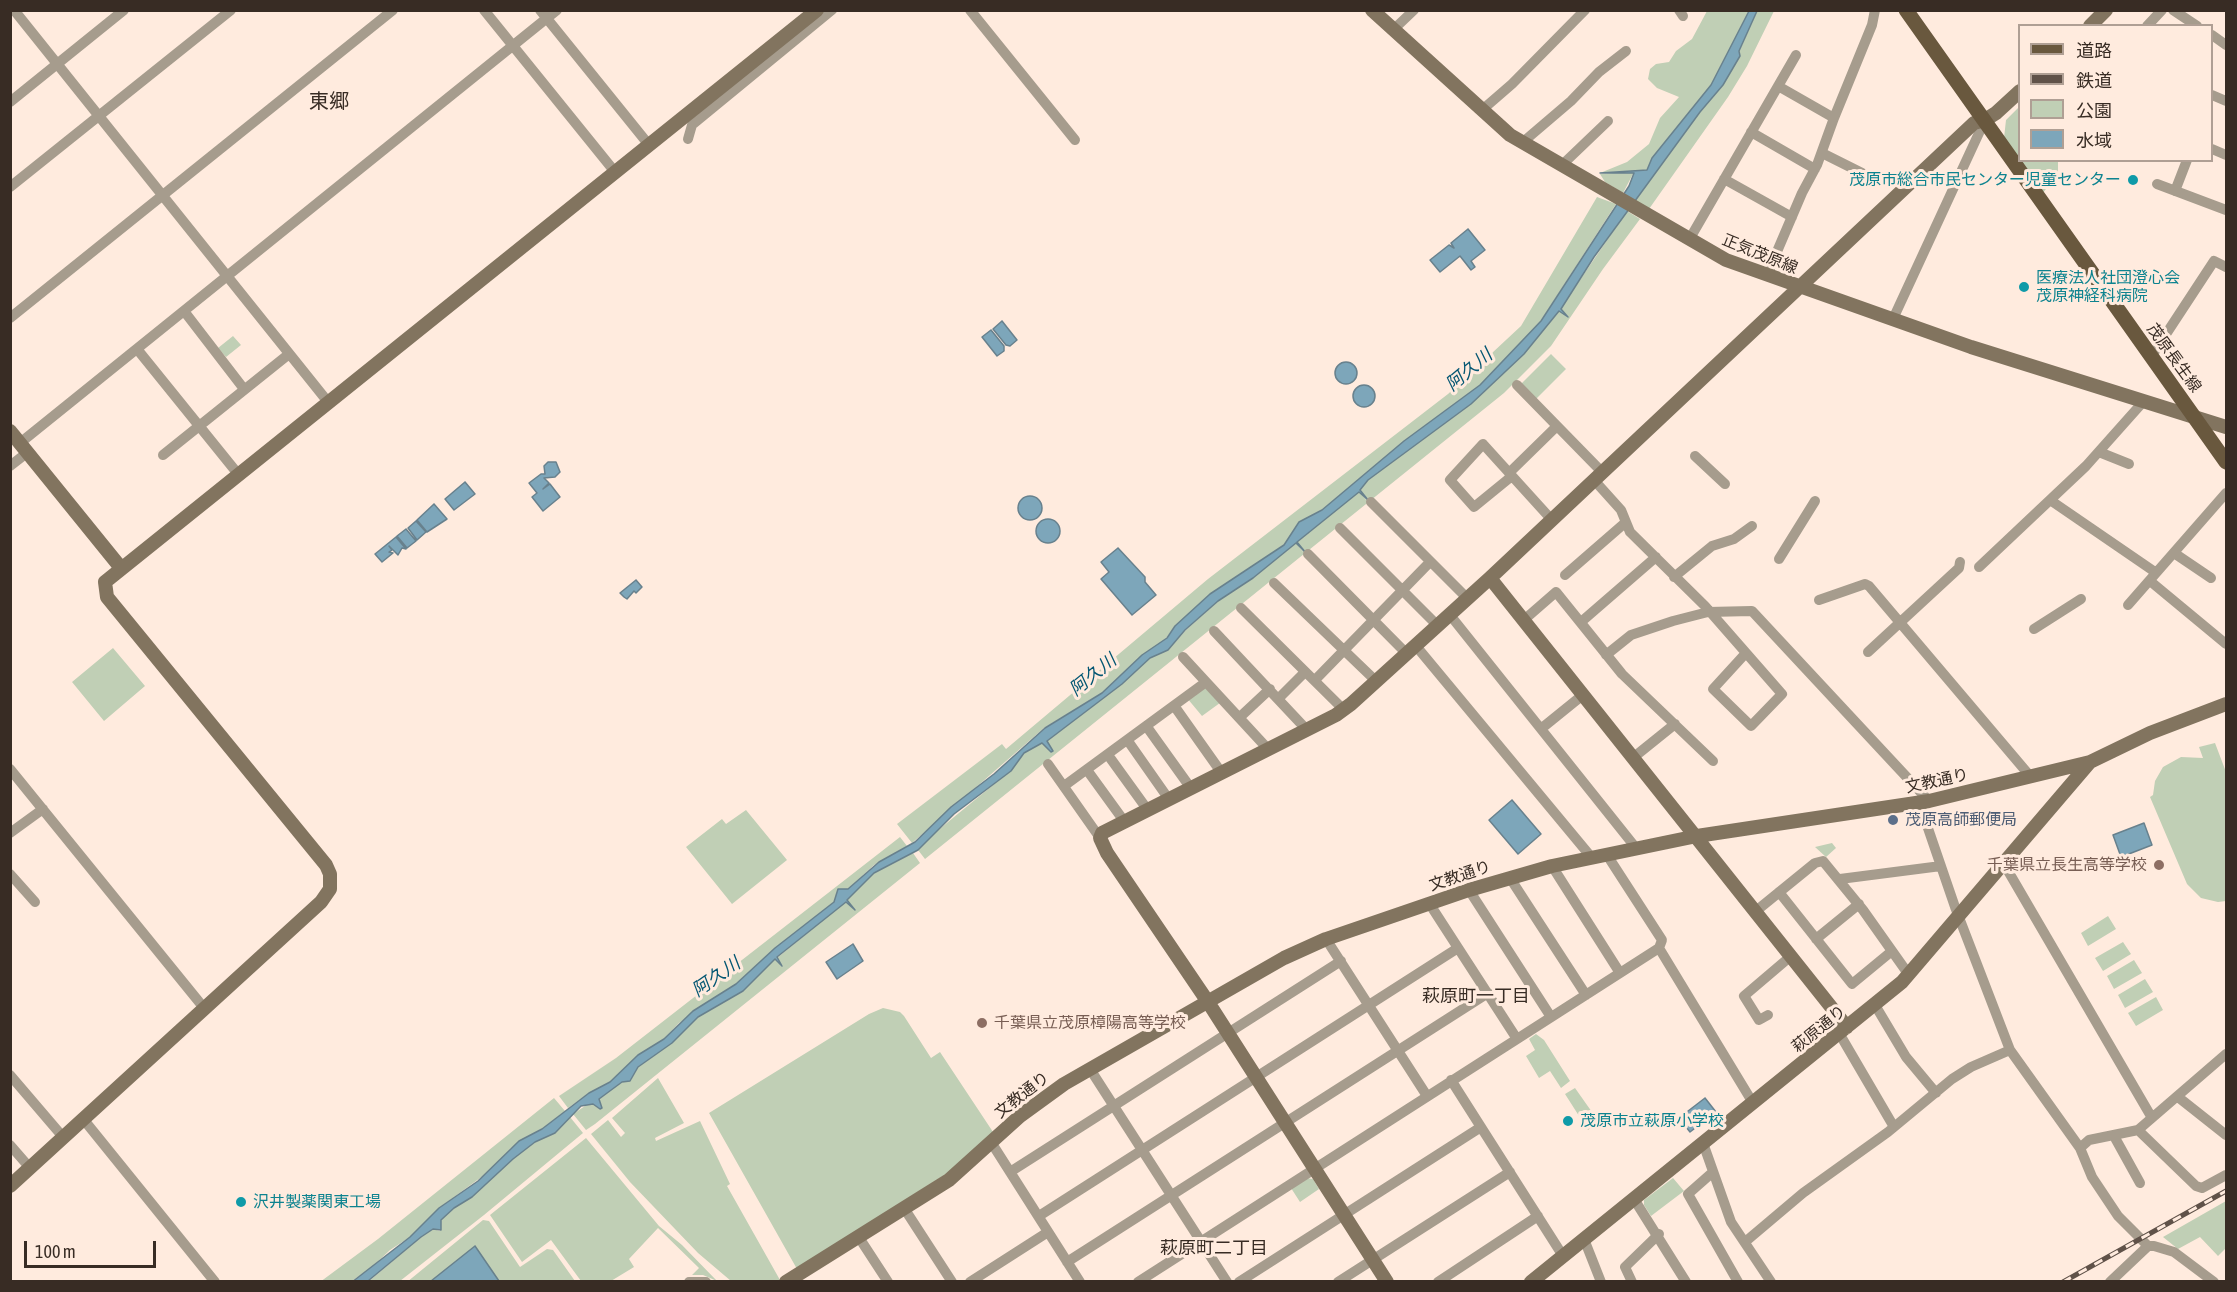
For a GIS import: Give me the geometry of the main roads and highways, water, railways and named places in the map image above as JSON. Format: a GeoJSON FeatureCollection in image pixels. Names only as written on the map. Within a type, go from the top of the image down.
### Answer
{"type":"FeatureCollection","features":[{"type":"Feature","properties":{"kind":"main road","name":"茂原長生線"},"geometry":{"type":"LineString","coordinates":[[1906,10],[2226,462]]}},
{"type":"Feature","properties":{"kind":"water"},"geometry":{"type":"Polygon","coordinates":[[[1749,11],[1757,11],[1739,51],[1740,56],[1723,85],[1700,112],[1594,257],[1561,309],[1568,317],[1559,311],[1524,354],[1471,404],[1368,480],[1360,490],[1368,500],[1359,492],[1297,542],[1306,553],[1296,543],[1253,578],[1218,601],[1185,630],[1168,650],[1150,658],[1122,684],[1047,741],[1053,751],[1051,752],[1042,743],[1024,753],[1011,771],[954,814],[918,850],[874,873],[847,900],[855,910],[846,902],[777,957],[782,966],[775,959],[743,991],[698,1017],[672,1043],[638,1067],[630,1081],[622,1082],[599,1099],[602,1108],[593,1104],[581,1106],[555,1133],[535,1142],[472,1197],[454,1208],[441,1220],[441,1230],[433,1229],[421,1237],[368,1281],[352,1282],[410,1237],[439,1208],[478,1181],[519,1141],[542,1129],[589,1093],[610,1082],[638,1055],[664,1039],[693,1011],[736,984],[775,948],[834,902],[838,889],[848,889],[879,862],[915,842],[951,807],[994,774],[1045,728],[1102,693],[1142,655],[1167,638],[1175,626],[1210,594],[1284,545],[1299,522],[1322,510],[1404,441],[1480,385],[1541,321],[1629,186],[1634,173],[1600,173],[1647,170],[1652,158],[1711,85],[1749,11]]]}},
{"type":"Feature","properties":{"kind":"water"},"geometry":{"type":"Polygon","coordinates":[[[1468,229],[1485,250],[1471,261],[1475,267],[1471,270],[1460,256],[1440,272],[1430,260],[1449,245],[1454,248],[1451,243],[1468,229]]]}},
{"type":"Feature","properties":{"kind":"water"},"geometry":{"type":"Polygon","coordinates":[[[1002,321],[1017,340],[1010,346],[1006,345],[993,329],[1002,321]]]}},
{"type":"Feature","properties":{"kind":"water"},"geometry":{"type":"Polygon","coordinates":[[[991,330],[1004,346],[1004,351],[997,356],[982,337],[991,330]]]}},
{"type":"Feature","properties":{"kind":"water"},"geometry":{"type":"Polygon","coordinates":[[[1346,362],[1354,365],[1357,373],[1354,381],[1346,384],[1338,381],[1335,373],[1338,365],[1346,362]]]}},
{"type":"Feature","properties":{"kind":"water"},"geometry":{"type":"Polygon","coordinates":[[[1364,385],[1372,388],[1375,396],[1372,404],[1364,407],[1356,404],[1353,396],[1356,388],[1364,385]]]}},
{"type":"Feature","properties":{"kind":"water"},"geometry":{"type":"Polygon","coordinates":[[[548,462],[556,462],[560,472],[555,477],[544,478],[549,483],[543,489],[550,484],[560,497],[543,511],[532,497],[537,493],[529,483],[541,474],[545,474],[544,466],[548,462]]]}},
{"type":"Feature","properties":{"kind":"water"},"geometry":{"type":"Polygon","coordinates":[[[465,482],[475,494],[454,510],[445,499],[465,482]]]}},
{"type":"Feature","properties":{"kind":"water"},"geometry":{"type":"Polygon","coordinates":[[[1030,496],[1038,500],[1042,508],[1038,516],[1030,520],[1022,516],[1018,508],[1022,500],[1030,496]]]}},
{"type":"Feature","properties":{"kind":"water"},"geometry":{"type":"Polygon","coordinates":[[[434,504],[447,519],[427,532],[417,520],[434,504]]]}},
{"type":"Feature","properties":{"kind":"water"},"geometry":{"type":"Polygon","coordinates":[[[1048,519],[1056,523],[1060,531],[1056,539],[1048,543],[1040,539],[1036,531],[1040,523],[1048,519]]]}},
{"type":"Feature","properties":{"kind":"water"},"geometry":{"type":"Polygon","coordinates":[[[416,521],[426,532],[417,540],[408,528],[416,521]]]}},
{"type":"Feature","properties":{"kind":"water"},"geometry":{"type":"Polygon","coordinates":[[[406,529],[416,541],[407,548],[397,536],[406,529]]]}},
{"type":"Feature","properties":{"kind":"water"},"geometry":{"type":"Polygon","coordinates":[[[396,537],[406,549],[402,548],[398,555],[389,546],[392,550],[389,552],[393,553],[382,562],[375,554],[396,537]]]}},
{"type":"Feature","properties":{"kind":"water"},"geometry":{"type":"Polygon","coordinates":[[[1118,548],[1145,577],[1145,582],[1156,595],[1132,615],[1101,579],[1109,572],[1101,562],[1118,548]]]}},
{"type":"Feature","properties":{"kind":"water"},"geometry":{"type":"Polygon","coordinates":[[[636,580],[642,587],[636,593],[634,591],[627,599],[620,593],[636,580]]]}},
{"type":"Feature","properties":{"kind":"water"},"geometry":{"type":"Polygon","coordinates":[[[1512,800],[1541,834],[1518,854],[1489,820],[1512,800]]]}},
{"type":"Feature","properties":{"kind":"water"},"geometry":{"type":"Polygon","coordinates":[[[2144,823],[2152,845],[2121,857],[2113,835],[2144,823]]]}},
{"type":"Feature","properties":{"kind":"water"},"geometry":{"type":"Polygon","coordinates":[[[853,944],[863,961],[837,979],[826,962],[853,944]]]}},
{"type":"Feature","properties":{"kind":"water"},"geometry":{"type":"Polygon","coordinates":[[[1705,1098],[1716,1112],[1690,1132],[1679,1118],[1705,1098]]]}},
{"type":"Feature","properties":{"kind":"water"},"geometry":{"type":"Polygon","coordinates":[[[475,1246],[499,1281],[431,1281],[475,1246]]]}},
{"type":"Feature","properties":{"kind":"railway"},"geometry":{"type":"LineString","coordinates":[[2063,1282],[2226,1191]]}},
{"type":"Feature","properties":{"kind":"place","name":"茂原市総合市民センター児童センター"},"geometry":{"type":"Point","coordinates":[2133,180]}},
{"type":"Feature","properties":{"kind":"place","name":"医療法人社団澄心会 茂原神経科病院"},"geometry":{"type":"Point","coordinates":[2024,287]}},
{"type":"Feature","properties":{"kind":"place","name":"茂原高師郵便局"},"geometry":{"type":"Point","coordinates":[1893,820]}},
{"type":"Feature","properties":{"kind":"place","name":"千葉県立長生高等学校"},"geometry":{"type":"Point","coordinates":[2159,865]}},
{"type":"Feature","properties":{"kind":"place","name":"千葉県立茂原樟陽高等学校"},"geometry":{"type":"Point","coordinates":[982,1023]}},
{"type":"Feature","properties":{"kind":"place","name":"茂原市立萩原小学校"},"geometry":{"type":"Point","coordinates":[1568,1121]}},
{"type":"Feature","properties":{"kind":"place","name":"沢井製薬関東工場"},"geometry":{"type":"Point","coordinates":[241,1202]}},
{"type":"Feature","properties":{"kind":"district","name":"東郷"},"geometry":{"type":"Point","coordinates":[329,102]}},
{"type":"Feature","properties":{"kind":"district","name":"萩原町一丁目"},"geometry":{"type":"Point","coordinates":[1476,996]}},
{"type":"Feature","properties":{"kind":"district","name":"萩原町二丁目"},"geometry":{"type":"Point","coordinates":[1214,1248]}},
{"type":"Feature","properties":{"kind":"water label","name":"阿久川"},"geometry":{"type":"Point","coordinates":[1469,370]}},
{"type":"Feature","properties":{"kind":"water label","name":"阿久川"},"geometry":{"type":"Point","coordinates":[1093,675]}},
{"type":"Feature","properties":{"kind":"water label","name":"阿久川"},"geometry":{"type":"Point","coordinates":[716,977]}}]}
